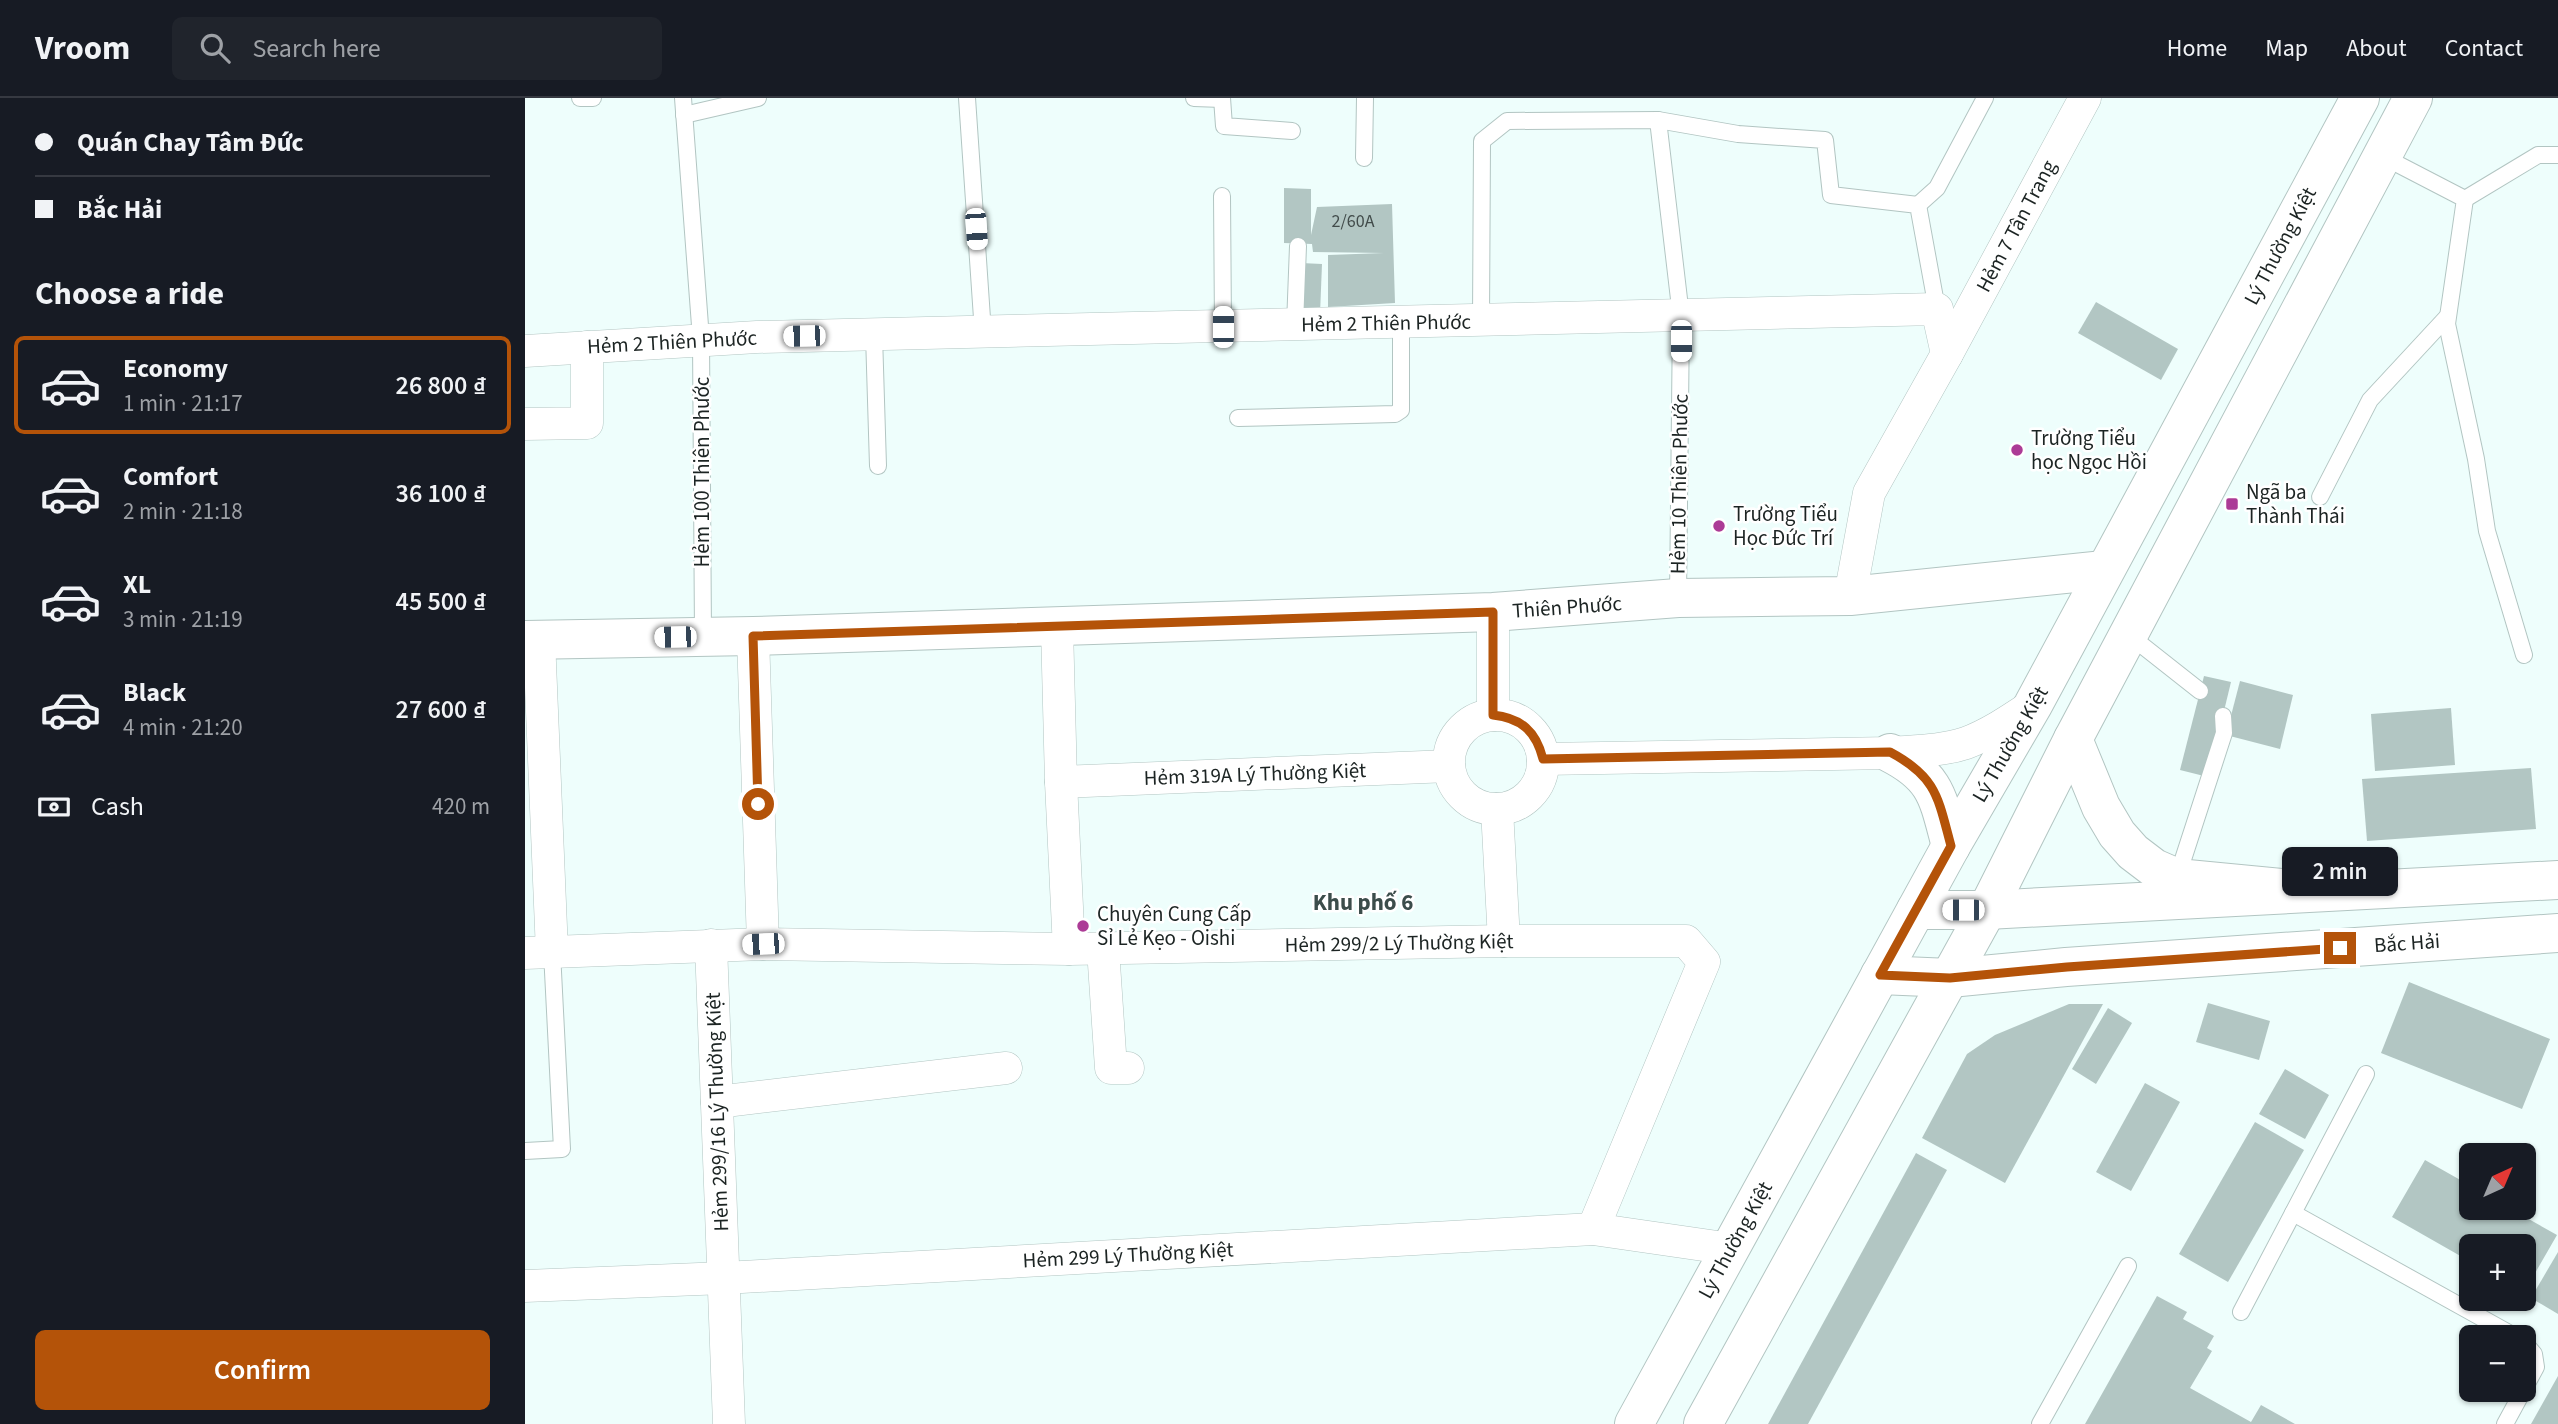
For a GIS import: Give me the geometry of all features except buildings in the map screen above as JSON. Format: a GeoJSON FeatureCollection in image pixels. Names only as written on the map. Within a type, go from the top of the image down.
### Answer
{"type":"FeatureCollection","features":[{"type":"Feature","properties":{"kind":"main road","name":"Lý Thường Kiệt"},"geometry":{"type":"LineString","coordinates":[[1634,1424],[1951,846],[2033,705],[2360,98]]}},
{"type":"Feature","properties":{"kind":"main road"},"geometry":{"type":"LineString","coordinates":[[1703,1424],[1987,910],[2073,739],[2413,98]]}},
{"type":"Feature","properties":{"kind":"main road","name":"Thiên Phước"},"geometry":{"type":"LineString","coordinates":[[532,640],[753,636],[1493,612],[1678,598],[1850,596],[2104,570]]}},
{"type":"Feature","properties":{"kind":"main road"},"geometry":{"type":"LineString","coordinates":[[2073,739],[2101,807],[2116,834],[2154,868],[2177,878],[2312,891]]}},
{"type":"Feature","properties":{"kind":"main road"},"geometry":{"type":"LineString","coordinates":[[1890,752],[1914,767],[1930,784],[1937,797],[1951,846]]}},
{"type":"Feature","properties":{"kind":"main road"},"geometry":{"type":"LineString","coordinates":[[1916,910],[1987,910],[2558,880]]}},
{"type":"Feature","properties":{"kind":"main road","name":"Bắc Hải"},"geometry":{"type":"LineString","coordinates":[[1880,975],[1950,978],[2067,967],[2558,933]]}},
{"type":"Feature","properties":{"kind":"street","name":"Hẻm 7 Tân Trang"},"geometry":{"type":"LineString","coordinates":[[1947,354],[2085,98]]}},
{"type":"Feature","properties":{"kind":"street","name":"Hẻm 2 Thiên Phước"},"geometry":{"type":"LineString","coordinates":[[525,351],[701,340],[1937,309]]}},
{"type":"Feature","properties":{"kind":"street"},"geometry":{"type":"LineString","coordinates":[[1850,596],[1869,494],[1947,354],[1937,309]]}},
{"type":"Feature","properties":{"kind":"street"},"geometry":{"type":"LineString","coordinates":[[525,424],[587,423],[587,347]]}},
{"type":"Feature","properties":{"kind":"street"},"geometry":{"type":"LineString","coordinates":[[1493,612],[1493,715]]}},
{"type":"Feature","properties":{"kind":"street"},"geometry":{"type":"LineString","coordinates":[[1057,627],[1069,949]]}},
{"type":"Feature","properties":{"kind":"street"},"geometry":{"type":"LineString","coordinates":[[753,636],[763,944]]}},
{"type":"Feature","properties":{"kind":"street"},"geometry":{"type":"LineString","coordinates":[[532,640],[539,953]]}},
{"type":"Feature","properties":{"kind":"street"},"geometry":{"type":"LineString","coordinates":[[1543,759],[1938,749],[1985,735],[2033,705]]}},
{"type":"Feature","properties":{"kind":"street"},"geometry":{"type":"LineString","coordinates":[[1493,715],[1520,722],[1532,732],[1543,759],[1541,774],[1530,793],[1512,806],[1497,809],[1483,807],[1459,792],[1448,766],[1450,751],[1465,726],[1478,718],[1493,715]]}},
{"type":"Feature","properties":{"kind":"street","name":"Hẻm 319A Lý Thường Kiệt"},"geometry":{"type":"LineString","coordinates":[[1061,782],[1448,766]]}},
{"type":"Feature","properties":{"kind":"street"},"geometry":{"type":"LineString","coordinates":[[1497,809],[1504,941]]}},
{"type":"Feature","properties":{"kind":"street","name":"Hẻm 299/2 Lý Thường Kiệt"},"geometry":{"type":"LineString","coordinates":[[539,953],[763,944],[1069,949],[1504,941],[1686,941],[1704,962],[1593,1229]]}},
{"type":"Feature","properties":{"kind":"street","name":"Hẻm 299/16 Lý Thường Kiệt"},"geometry":{"type":"LineString","coordinates":[[711,945],[729,1424]]}},
{"type":"Feature","properties":{"kind":"street"},"geometry":{"type":"LineString","coordinates":[[1103,948],[1111,1068],[1128,1068]]}},
{"type":"Feature","properties":{"kind":"street"},"geometry":{"type":"LineString","coordinates":[[717,1102],[1006,1068]]}},
{"type":"Feature","properties":{"kind":"street","name":"Hẻm 299 Lý Thường Kiệt"},"geometry":{"type":"LineString","coordinates":[[525,1286],[724,1278],[1593,1229],[1731,1249]]}},
{"type":"Feature","properties":{"kind":"lane"},"geometry":{"type":"LineString","coordinates":[[580,98],[593,98]]}},
{"type":"Feature","properties":{"kind":"lane","name":"Hẻm 100 Thiên Phước"},"geometry":{"type":"LineString","coordinates":[[683,98],[701,340],[703,636]]}},
{"type":"Feature","properties":{"kind":"lane"},"geometry":{"type":"LineString","coordinates":[[684,115],[758,98]]}},
{"type":"Feature","properties":{"kind":"lane"},"geometry":{"type":"LineString","coordinates":[[967,98],[983,333]]}},
{"type":"Feature","properties":{"kind":"lane"},"geometry":{"type":"LineString","coordinates":[[1194,98],[1222,99],[1224,126],[1292,131]]}},
{"type":"Feature","properties":{"kind":"lane"},"geometry":{"type":"LineString","coordinates":[[1364,158],[1365,98]]}},
{"type":"Feature","properties":{"kind":"lane"},"geometry":{"type":"LineString","coordinates":[[1481,320],[1482,141],[1507,121],[1658,120],[1738,134],[1825,140],[1831,195],[1918,205],[1937,188],[1985,98]]}},
{"type":"Feature","properties":{"kind":"lane","name":"Hẻm 10 Thiên Phước"},"geometry":{"type":"LineString","coordinates":[[1658,120],[1681,316],[1678,598]]}},
{"type":"Feature","properties":{"kind":"lane"},"geometry":{"type":"LineString","coordinates":[[2465,199],[2538,155],[2558,156]]}},
{"type":"Feature","properties":{"kind":"lane"},"geometry":{"type":"LineString","coordinates":[[2382,156],[2465,199]]}},
{"type":"Feature","properties":{"kind":"lane"},"geometry":{"type":"LineString","coordinates":[[1222,196],[1223,327]]}},
{"type":"Feature","properties":{"kind":"lane"},"geometry":{"type":"LineString","coordinates":[[2465,199],[2447,324],[2476,459],[2487,531],[2524,655]]}},
{"type":"Feature","properties":{"kind":"lane"},"geometry":{"type":"LineString","coordinates":[[1918,205],[1937,309]]}},
{"type":"Feature","properties":{"kind":"lane"},"geometry":{"type":"LineString","coordinates":[[1295,325],[1298,246]]}},
{"type":"Feature","properties":{"kind":"lane"},"geometry":{"type":"LineString","coordinates":[[2320,497],[2370,400],[2447,317]]}},
{"type":"Feature","properties":{"kind":"lane"},"geometry":{"type":"LineString","coordinates":[[1238,418],[1395,414],[1401,410],[1401,323]]}},
{"type":"Feature","properties":{"kind":"lane"},"geometry":{"type":"LineString","coordinates":[[874,335],[877,466]]}},
{"type":"Feature","properties":{"kind":"lane"},"geometry":{"type":"LineString","coordinates":[[2129,635],[2200,691]]}},
{"type":"Feature","properties":{"kind":"lane"},"geometry":{"type":"LineString","coordinates":[[2177,878],[2224,733],[2223,716]]}},
{"type":"Feature","properties":{"kind":"lane"},"geometry":{"type":"LineString","coordinates":[[525,1152],[562,1149],[539,953]]}},
{"type":"Feature","properties":{"kind":"lane"},"geometry":{"type":"LineString","coordinates":[[2241,1312],[2366,1074]]}},
{"type":"Feature","properties":{"kind":"lane"},"geometry":{"type":"LineString","coordinates":[[2293,1213],[2495,1325]]}},
{"type":"Feature","properties":{"kind":"lane"},"geometry":{"type":"LineString","coordinates":[[2040,1424],[2128,1266]]}},
{"type":"Feature","properties":{"kind":"lane"},"geometry":{"type":"LineString","coordinates":[[2505,1424],[2517,1402]]}},
{"type":"Feature","properties":{"kind":"place","name":"Trường Tiểu học Ngọc Hồi"},"geometry":{"type":"Point","coordinates":[2017,450]}},
{"type":"Feature","properties":{"kind":"place","name":"Ngã ba Thành Thái"},"geometry":{"type":"Point","coordinates":[2232,504]}},
{"type":"Feature","properties":{"kind":"place","name":"Trường Tiểu Học Đức Trí"},"geometry":{"type":"Point","coordinates":[1719,526]}},
{"type":"Feature","properties":{"kind":"place","name":"Chuyên Cung Cấp Sỉ Lẻ Kẹo - Oishi"},"geometry":{"type":"Point","coordinates":[1083,926]}},
{"type":"Feature","properties":{"kind":"district","name":"Khu phố 6"},"geometry":{"type":"Point","coordinates":[1363,902]}},
{"type":"Feature","properties":{"kind":"route"},"geometry":{"type":"LineString","coordinates":[[758,804],[753,636],[1493,612],[1493,715],[1520,722],[1532,732],[1543,759],[1890,752],[1921,772],[1937,797],[1951,846],[1880,975],[1950,978],[2340,948]]}}]}
